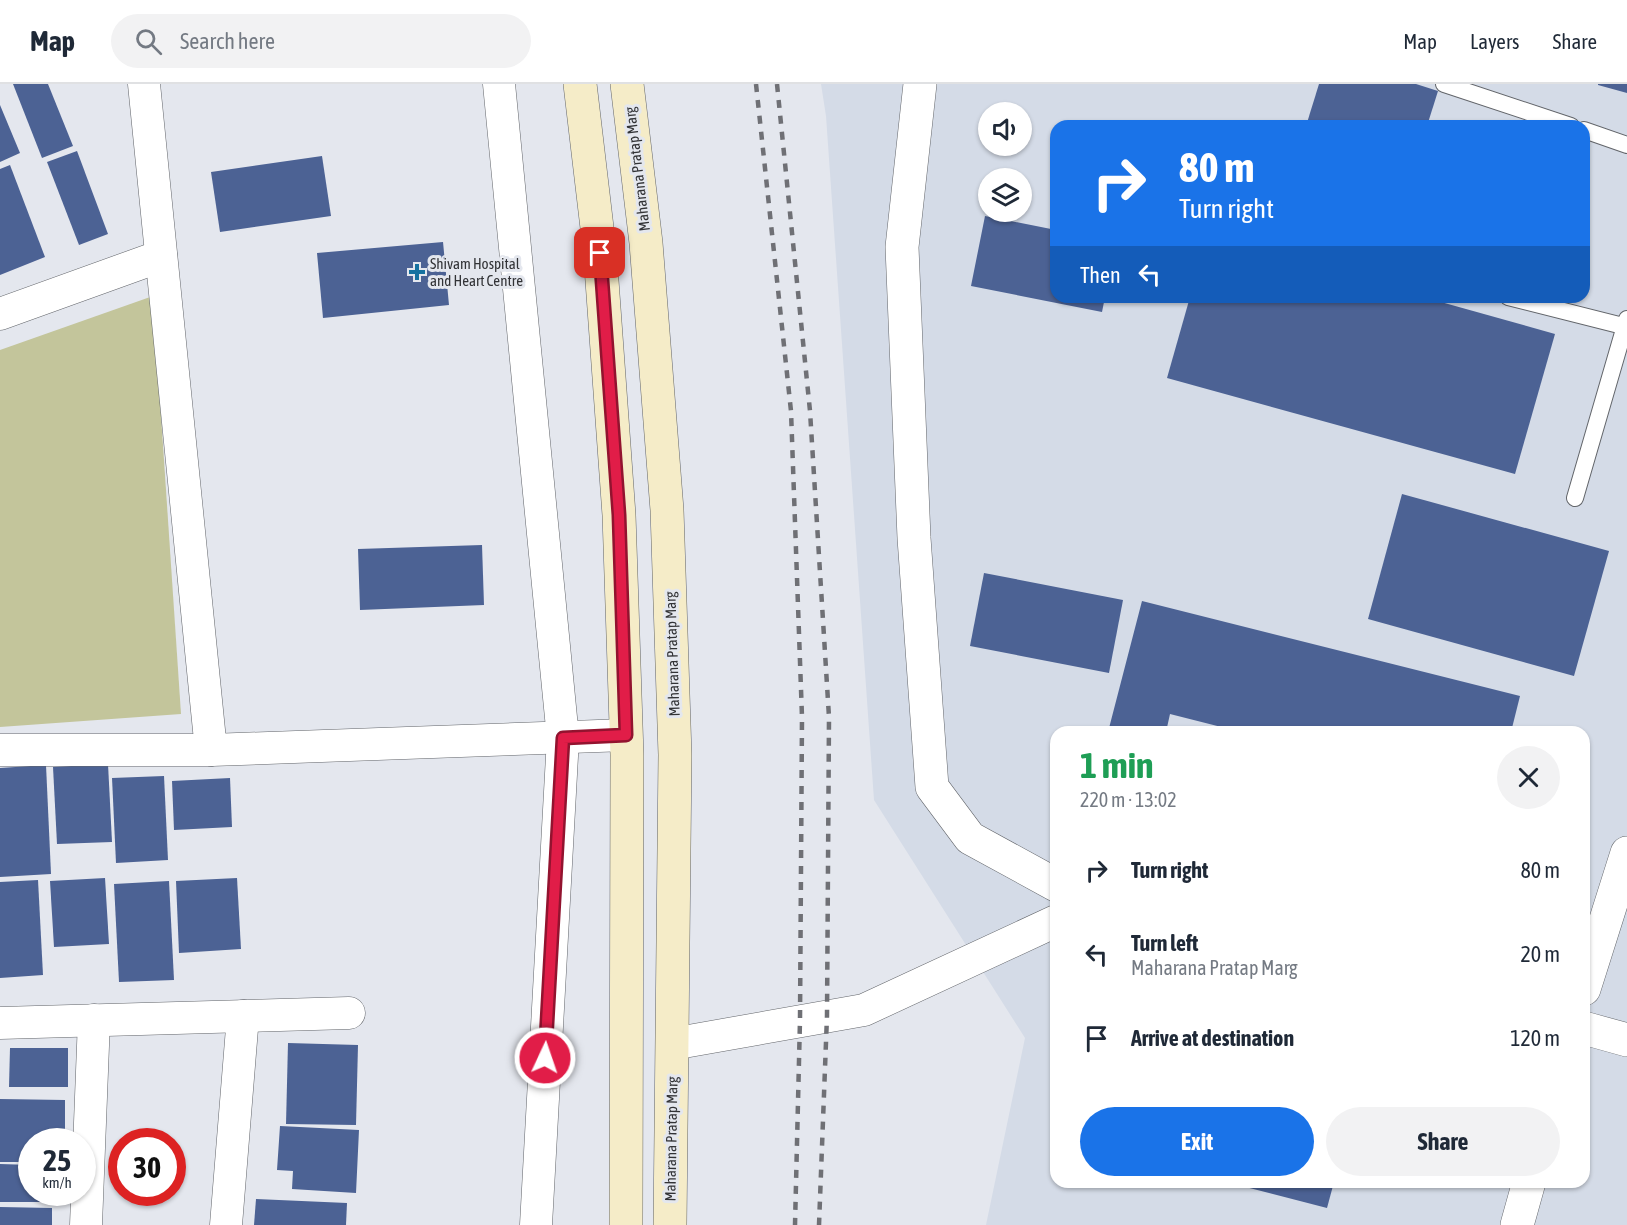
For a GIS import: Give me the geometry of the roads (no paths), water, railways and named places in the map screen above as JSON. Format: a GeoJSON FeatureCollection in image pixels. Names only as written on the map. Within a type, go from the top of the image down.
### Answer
{"type":"FeatureCollection","features":[{"type":"Feature","properties":{"kind":"main road"},"geometry":{"type":"LineString","coordinates":[[579,84],[601,265],[619,515],[626,735],[626,1225]]}},
{"type":"Feature","properties":{"kind":"main road","name":"Maharana Pratap Marg"},"geometry":{"type":"LineString","coordinates":[[627,84],[646,243],[667,510],[675,755],[670,1225]]}},
{"type":"Feature","properties":{"kind":"street"},"geometry":{"type":"LineString","coordinates":[[144,84],[212,750]]}},
{"type":"Feature","properties":{"kind":"street"},"geometry":{"type":"LineString","coordinates":[[499,84],[563,738],[536,1225]]}},
{"type":"Feature","properties":{"kind":"street"},"geometry":{"type":"LineString","coordinates":[[920,84],[902,247],[914,538],[932,787],[970,838],[1050,882]]}},
{"type":"Feature","properties":{"kind":"street"},"geometry":{"type":"LineString","coordinates":[[0,314],[161,256]]}},
{"type":"Feature","properties":{"kind":"street"},"geometry":{"type":"LineString","coordinates":[[0,750],[212,750],[626,735]]}},
{"type":"Feature","properties":{"kind":"street"},"geometry":{"type":"LineString","coordinates":[[1590,970],[1627,853]]}},
{"type":"Feature","properties":{"kind":"street"},"geometry":{"type":"LineString","coordinates":[[672,1044],[864,1010],[1050,924]]}},
{"type":"Feature","properties":{"kind":"street"},"geometry":{"type":"LineString","coordinates":[[0,1023],[349,1013]]}},
{"type":"Feature","properties":{"kind":"street"},"geometry":{"type":"LineString","coordinates":[[226,1225],[243,1016]]}},
{"type":"Feature","properties":{"kind":"street"},"geometry":{"type":"LineString","coordinates":[[86,1225],[94,1020]]}},
{"type":"Feature","properties":{"kind":"street"},"geometry":{"type":"LineString","coordinates":[[1590,1030],[1627,1040]]}},
{"type":"Feature","properties":{"kind":"street"},"geometry":{"type":"LineString","coordinates":[[1516,1225],[1527,1188]]}},
{"type":"Feature","properties":{"kind":"lane"},"geometry":{"type":"LineString","coordinates":[[1444,84],[1552,120]]}},
{"type":"Feature","properties":{"kind":"lane"},"geometry":{"type":"LineString","coordinates":[[1590,132],[1627,145]]}},
{"type":"Feature","properties":{"kind":"lane"},"geometry":{"type":"LineString","coordinates":[[1534,303],[1626,324],[1575,498]]}},
{"type":"Feature","properties":{"kind":"railway"},"geometry":{"type":"LineString","coordinates":[[756,84],[791,411],[802,717],[800,1020],[795,1225]]}},
{"type":"Feature","properties":{"kind":"railway"},"geometry":{"type":"LineString","coordinates":[[777,84],[810,411],[829,717],[827,1016],[819,1225]]}},
{"type":"Feature","properties":{"kind":"place","name":"Shivam Hospital and Heart Centre"},"geometry":{"type":"Point","coordinates":[417,272]}}]}
